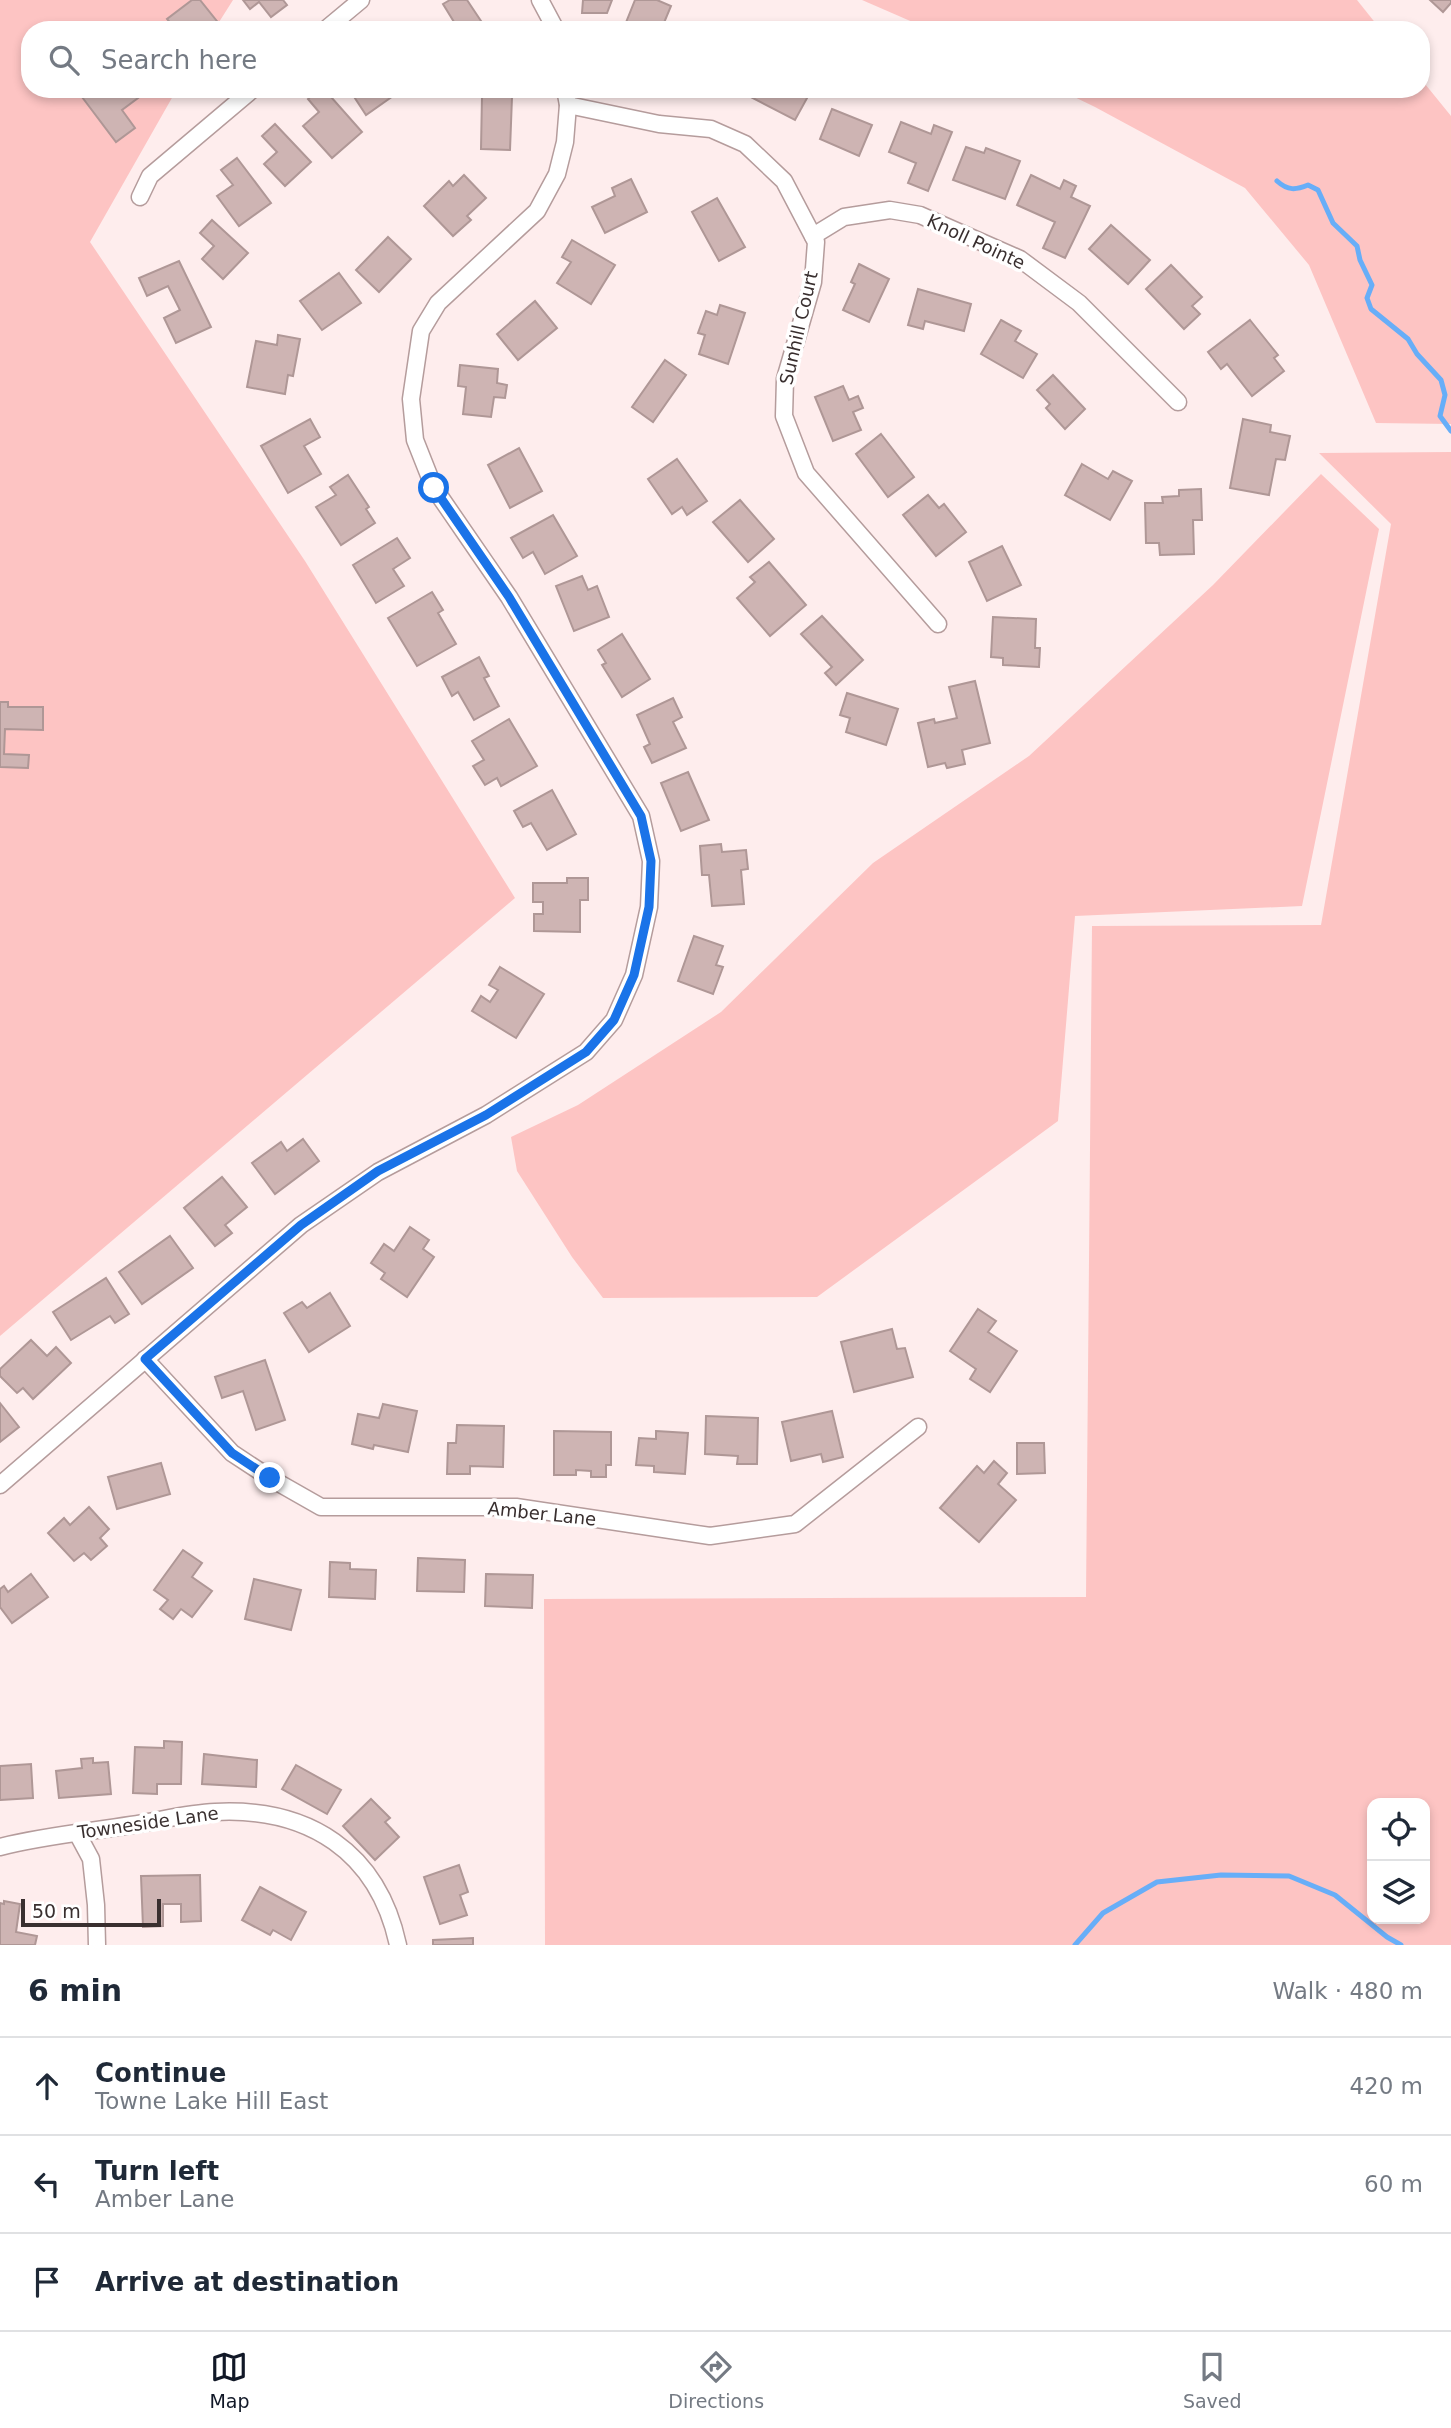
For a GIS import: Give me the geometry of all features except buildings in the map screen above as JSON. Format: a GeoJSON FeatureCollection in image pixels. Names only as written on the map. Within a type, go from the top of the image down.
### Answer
{"type":"FeatureCollection","features":[{"type":"Feature","properties":{"kind":"street"},"geometry":{"type":"LineString","coordinates":[[336,21],[361,0]]}},
{"type":"Feature","properties":{"kind":"street"},"geometry":{"type":"LineString","coordinates":[[540,0],[550,21]]}},
{"type":"Feature","properties":{"kind":"street"},"geometry":{"type":"LineString","coordinates":[[141,197],[149,176],[242,98]]}},
{"type":"Feature","properties":{"kind":"street"},"geometry":{"type":"LineString","coordinates":[[0,1485],[301,1225],[378,1171],[486,1115],[586,1052],[614,1020],[634,975],[649,907],[651,861],[641,816],[509,597],[434,488],[415,440],[411,399],[421,331],[438,303],[537,211],[557,174],[565,142],[566,98]]}},
{"type":"Feature","properties":{"kind":"street","name":"Sunhill Court"},"geometry":{"type":"LineString","coordinates":[[569,98],[659,124],[711,129],[744,144],[784,181],[816,242],[813,282],[785,379],[784,416],[806,472],[938,624]]}},
{"type":"Feature","properties":{"kind":"street","name":"Knoll Pointe"},"geometry":{"type":"LineString","coordinates":[[813,236],[844,216],[890,210],[920,215],[1020,259],[1079,303],[1178,402]]}},
{"type":"Feature","properties":{"kind":"street","name":"Amber Lane"},"geometry":{"type":"LineString","coordinates":[[145,1359],[232,1453],[321,1507],[516,1507],[710,1536],[796,1524],[918,1427]]}},
{"type":"Feature","properties":{"kind":"street","name":"Towneside Lane"},"geometry":{"type":"LineString","coordinates":[[0,1847],[216,1812],[244,1812],[299,1823],[324,1835],[347,1851],[367,1871],[386,1903],[398,1945]]}},
{"type":"Feature","properties":{"kind":"street"},"geometry":{"type":"LineString","coordinates":[[77,1833],[90,1859],[96,1905],[97,1945]]}},
{"type":"Feature","properties":{"kind":"shaded area"},"geometry":{"type":"Polygon","coordinates":[[[0,0],[233,0],[220,21],[21,21],[21,98],[172,98],[90,242],[305,561],[515,898],[0,1336],[0,0]]]}},
{"type":"Feature","properties":{"kind":"shaded area"},"geometry":{"type":"Polygon","coordinates":[[[862,0],[1357,0],[1374,21],[910,21],[862,0]]]}},
{"type":"Feature","properties":{"kind":"shaded area"},"geometry":{"type":"Polygon","coordinates":[[[1430,90],[1451,116],[1451,424],[1376,423],[1309,265],[1245,188],[1076,98],[1430,98],[1430,90]]]}},
{"type":"Feature","properties":{"kind":"shaded area"},"geometry":{"type":"Polygon","coordinates":[[[1451,452],[1451,1945],[545,1945],[544,1599],[1086,1597],[1092,926],[1321,925],[1391,524],[1319,453],[1451,452]]]}},
{"type":"Feature","properties":{"kind":"shaded area"},"geometry":{"type":"Polygon","coordinates":[[[1321,474],[1379,529],[1302,906],[1075,916],[1058,1121],[817,1297],[603,1298],[572,1257],[517,1171],[511,1137],[578,1105],[721,1012],[873,863],[1029,756],[1213,585],[1321,474]]]}},
{"type":"Feature","properties":{"kind":"waterway"},"geometry":{"type":"LineString","coordinates":[[1277,181],[1288,188],[1296,189],[1308,185],[1318,190],[1333,223],[1357,246],[1360,260],[1372,285],[1367,298],[1371,309],[1408,339],[1417,354],[1441,380],[1445,395],[1440,416],[1451,431]]}},
{"type":"Feature","properties":{"kind":"waterway"},"geometry":{"type":"LineString","coordinates":[[1075,1945],[1103,1913],[1157,1882],[1221,1875],[1289,1876],[1335,1895],[1401,1945]]}},
{"type":"Feature","properties":{"kind":"route"},"geometry":{"type":"LineString","coordinates":[[270,1478],[232,1453],[145,1359],[301,1225],[378,1171],[486,1115],[586,1052],[614,1020],[634,975],[649,907],[651,861],[641,816],[509,597],[434,488]]}}]}
